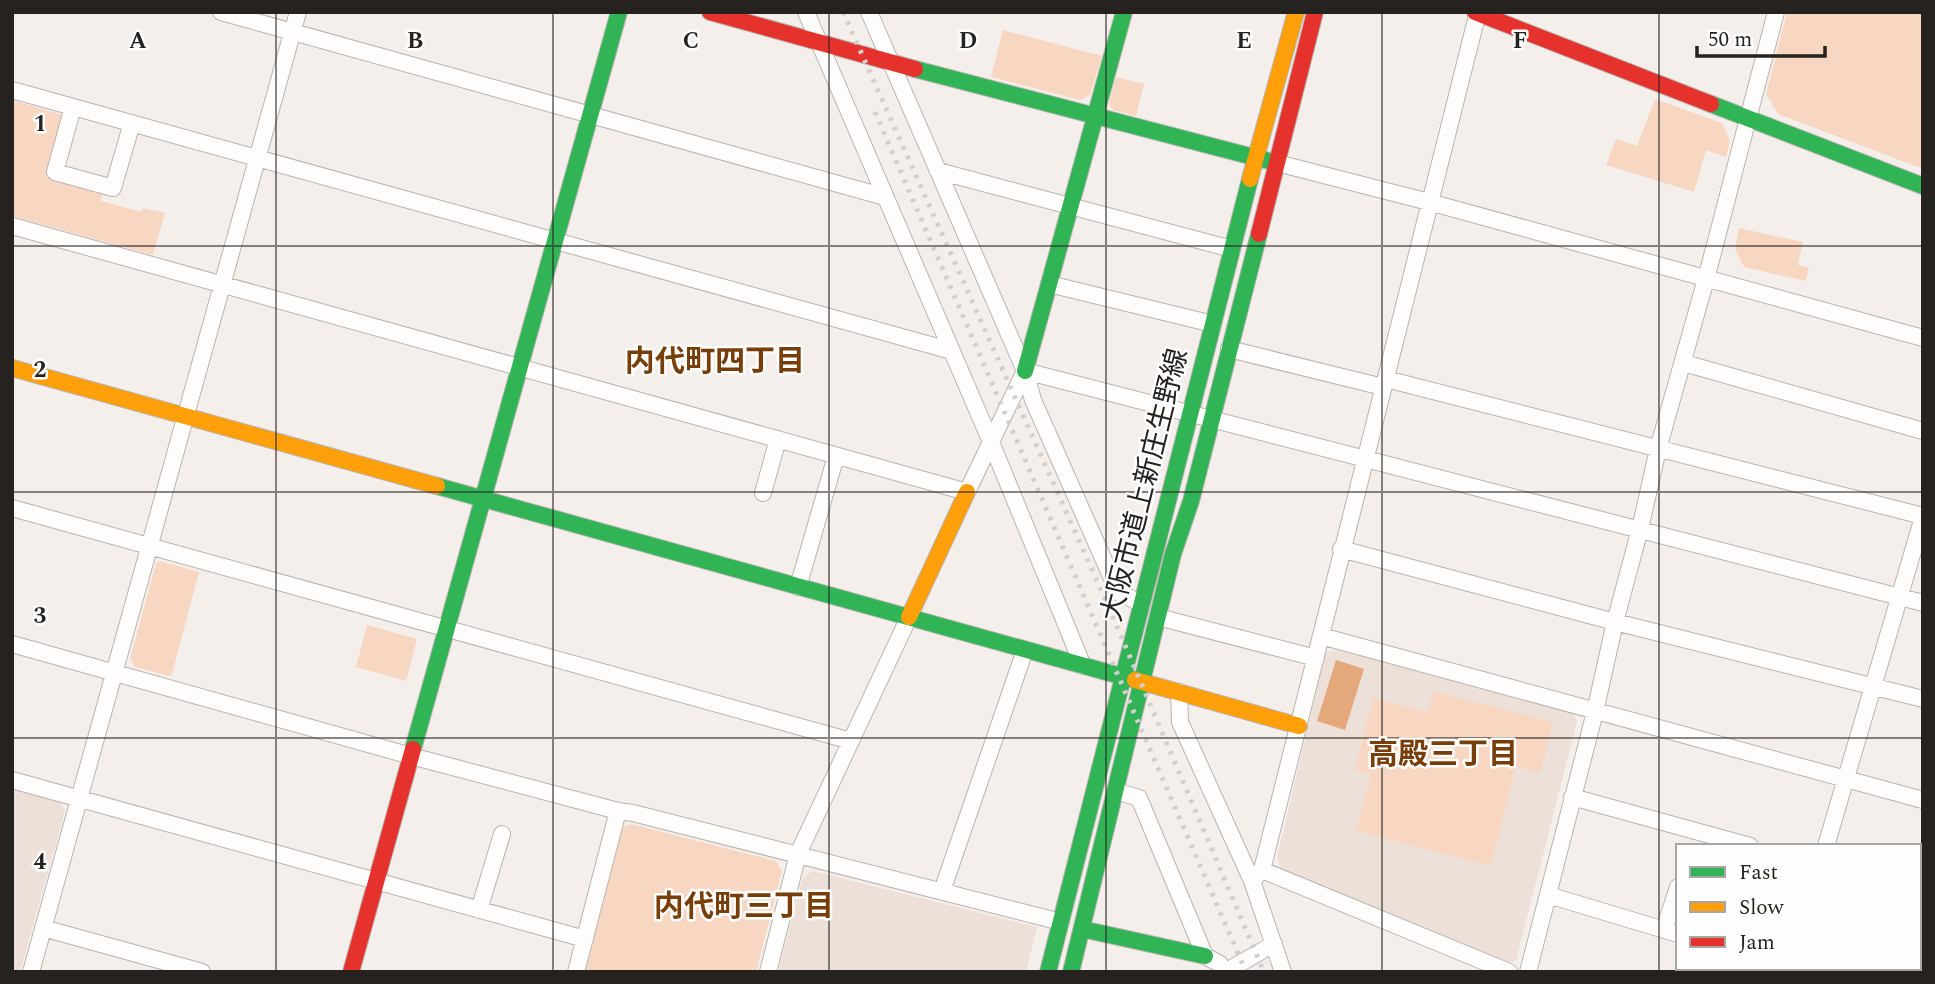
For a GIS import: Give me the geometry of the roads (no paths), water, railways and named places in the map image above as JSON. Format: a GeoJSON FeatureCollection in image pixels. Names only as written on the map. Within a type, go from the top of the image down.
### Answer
{"type":"FeatureCollection","features":[{"type":"Feature","properties":{"kind":"street"},"geometry":{"type":"LineString","coordinates":[[221,12],[885,197]]}},
{"type":"Feature","properties":{"kind":"street"},"geometry":{"type":"LineString","coordinates":[[31,972],[298,12]]}},
{"type":"Feature","properties":{"kind":"street"},"geometry":{"type":"LineString","coordinates":[[351,972],[618,12]]}},
{"type":"Feature","properties":{"kind":"street"},"geometry":{"type":"LineString","coordinates":[[710,12],[890,62],[1429,202],[1923,338]]}},
{"type":"Feature","properties":{"kind":"street"},"geometry":{"type":"LineString","coordinates":[[806,12],[991,442],[1083,666]]}},
{"type":"Feature","properties":{"kind":"street"},"geometry":{"type":"LineString","coordinates":[[869,12],[1025,371],[1033,400],[1118,592],[1142,604]]}},
{"type":"Feature","properties":{"kind":"street"},"geometry":{"type":"LineString","coordinates":[[768,972],[798,854],[1025,371],[1124,12]]}},
{"type":"Feature","properties":{"kind":"street","name":"大阪市道上新庄生野線"},"geometry":{"type":"LineString","coordinates":[[1048,972],[1255,158],[1296,12]]}},
{"type":"Feature","properties":{"kind":"street","name":"大阪市道上新庄生野線"},"geometry":{"type":"LineString","coordinates":[[1071,972],[1144,683],[1158,617],[1212,420],[1315,12]]}},
{"type":"Feature","properties":{"kind":"street"},"geometry":{"type":"LineString","coordinates":[[1528,972],[1595,712],[1658,449],[1684,363],[1776,12]]}},
{"type":"Feature","properties":{"kind":"street"},"geometry":{"type":"LineString","coordinates":[[1257,876],[1299,726],[1341,549],[1366,460],[1477,13],[1923,186]]}},
{"type":"Feature","properties":{"kind":"street"},"geometry":{"type":"LineString","coordinates":[[12,90],[952,351]]}},
{"type":"Feature","properties":{"kind":"street"},"geometry":{"type":"LineString","coordinates":[[73,107],[55,172],[113,188],[132,123]]}},
{"type":"Feature","properties":{"kind":"street"},"geometry":{"type":"LineString","coordinates":[[938,171],[1232,249]]}},
{"type":"Feature","properties":{"kind":"street"},"geometry":{"type":"LineString","coordinates":[[12,226],[967,492]]}},
{"type":"Feature","properties":{"kind":"street"},"geometry":{"type":"LineString","coordinates":[[1049,284],[1213,324]]}},
{"type":"Feature","properties":{"kind":"street"},"geometry":{"type":"LineString","coordinates":[[1229,349],[1483,402],[1923,517],[1827,844]]}},
{"type":"Feature","properties":{"kind":"street"},"geometry":{"type":"LineString","coordinates":[[1684,363],[1923,431]]}},
{"type":"Feature","properties":{"kind":"street"},"geometry":{"type":"LineString","coordinates":[[12,368],[1299,726]]}},
{"type":"Feature","properties":{"kind":"street"},"geometry":{"type":"LineString","coordinates":[[1025,371],[1923,603]]}},
{"type":"Feature","properties":{"kind":"street"},"geometry":{"type":"LineString","coordinates":[[763,494],[778,439]]}},
{"type":"Feature","properties":{"kind":"street"},"geometry":{"type":"LineString","coordinates":[[798,586],[836,456]]}},
{"type":"Feature","properties":{"kind":"street"},"geometry":{"type":"LineString","coordinates":[[12,508],[851,741]]}},
{"type":"Feature","properties":{"kind":"street"},"geometry":{"type":"LineString","coordinates":[[1341,549],[1615,622],[1923,699]]}},
{"type":"Feature","properties":{"kind":"street"},"geometry":{"type":"LineString","coordinates":[[1158,617],[1316,658]]}},
{"type":"Feature","properties":{"kind":"street"},"geometry":{"type":"LineString","coordinates":[[1321,636],[1923,800]]}},
{"type":"Feature","properties":{"kind":"street"},"geometry":{"type":"LineString","coordinates":[[12,644],[386,747],[411,757],[1061,922]]}},
{"type":"Feature","properties":{"kind":"street"},"geometry":{"type":"LineString","coordinates":[[942,891],[1025,650]]}},
{"type":"Feature","properties":{"kind":"street"},"geometry":{"type":"LineString","coordinates":[[1179,692],[1180,722],[1257,876],[1283,972]]}},
{"type":"Feature","properties":{"kind":"street"},"geometry":{"type":"LineString","coordinates":[[12,780],[585,939]]}},
{"type":"Feature","properties":{"kind":"street"},"geometry":{"type":"LineString","coordinates":[[1116,791],[1139,798],[1205,956]]}},
{"type":"Feature","properties":{"kind":"street"},"geometry":{"type":"LineString","coordinates":[[1572,797],[1693,838],[1736,844]]}},
{"type":"Feature","properties":{"kind":"street"},"geometry":{"type":"LineString","coordinates":[[576,972],[618,811]]}},
{"type":"Feature","properties":{"kind":"street"},"geometry":{"type":"LineString","coordinates":[[479,910],[502,834]]}},
{"type":"Feature","properties":{"kind":"street"},"geometry":{"type":"LineString","coordinates":[[1257,876],[1509,972]]}},
{"type":"Feature","properties":{"kind":"street"},"geometry":{"type":"LineString","coordinates":[[1548,895],[1671,932],[1676,900]]}},
{"type":"Feature","properties":{"kind":"street"},"geometry":{"type":"LineString","coordinates":[[43,928],[202,972]]}},
{"type":"Feature","properties":{"kind":"street"},"geometry":{"type":"LineString","coordinates":[[1082,929],[1205,956],[1220,964],[1224,972],[1274,944]]}},
{"type":"Feature","properties":{"kind":"railway"},"geometry":{"type":"LineString","coordinates":[[843,12],[1110,610],[1264,972]]}},
{"type":"Feature","properties":{"kind":"railway"},"geometry":{"type":"LineString","coordinates":[[875,112],[1246,972]]}},
{"type":"Feature","properties":{"kind":"district","name":"内代町四丁目"},"geometry":{"type":"Point","coordinates":[715,362]}},
{"type":"Feature","properties":{"kind":"district","name":"高殿三丁目"},"geometry":{"type":"Point","coordinates":[1443,755]}},
{"type":"Feature","properties":{"kind":"district","name":"内代町三丁目"},"geometry":{"type":"Point","coordinates":[744,907]}}]}
